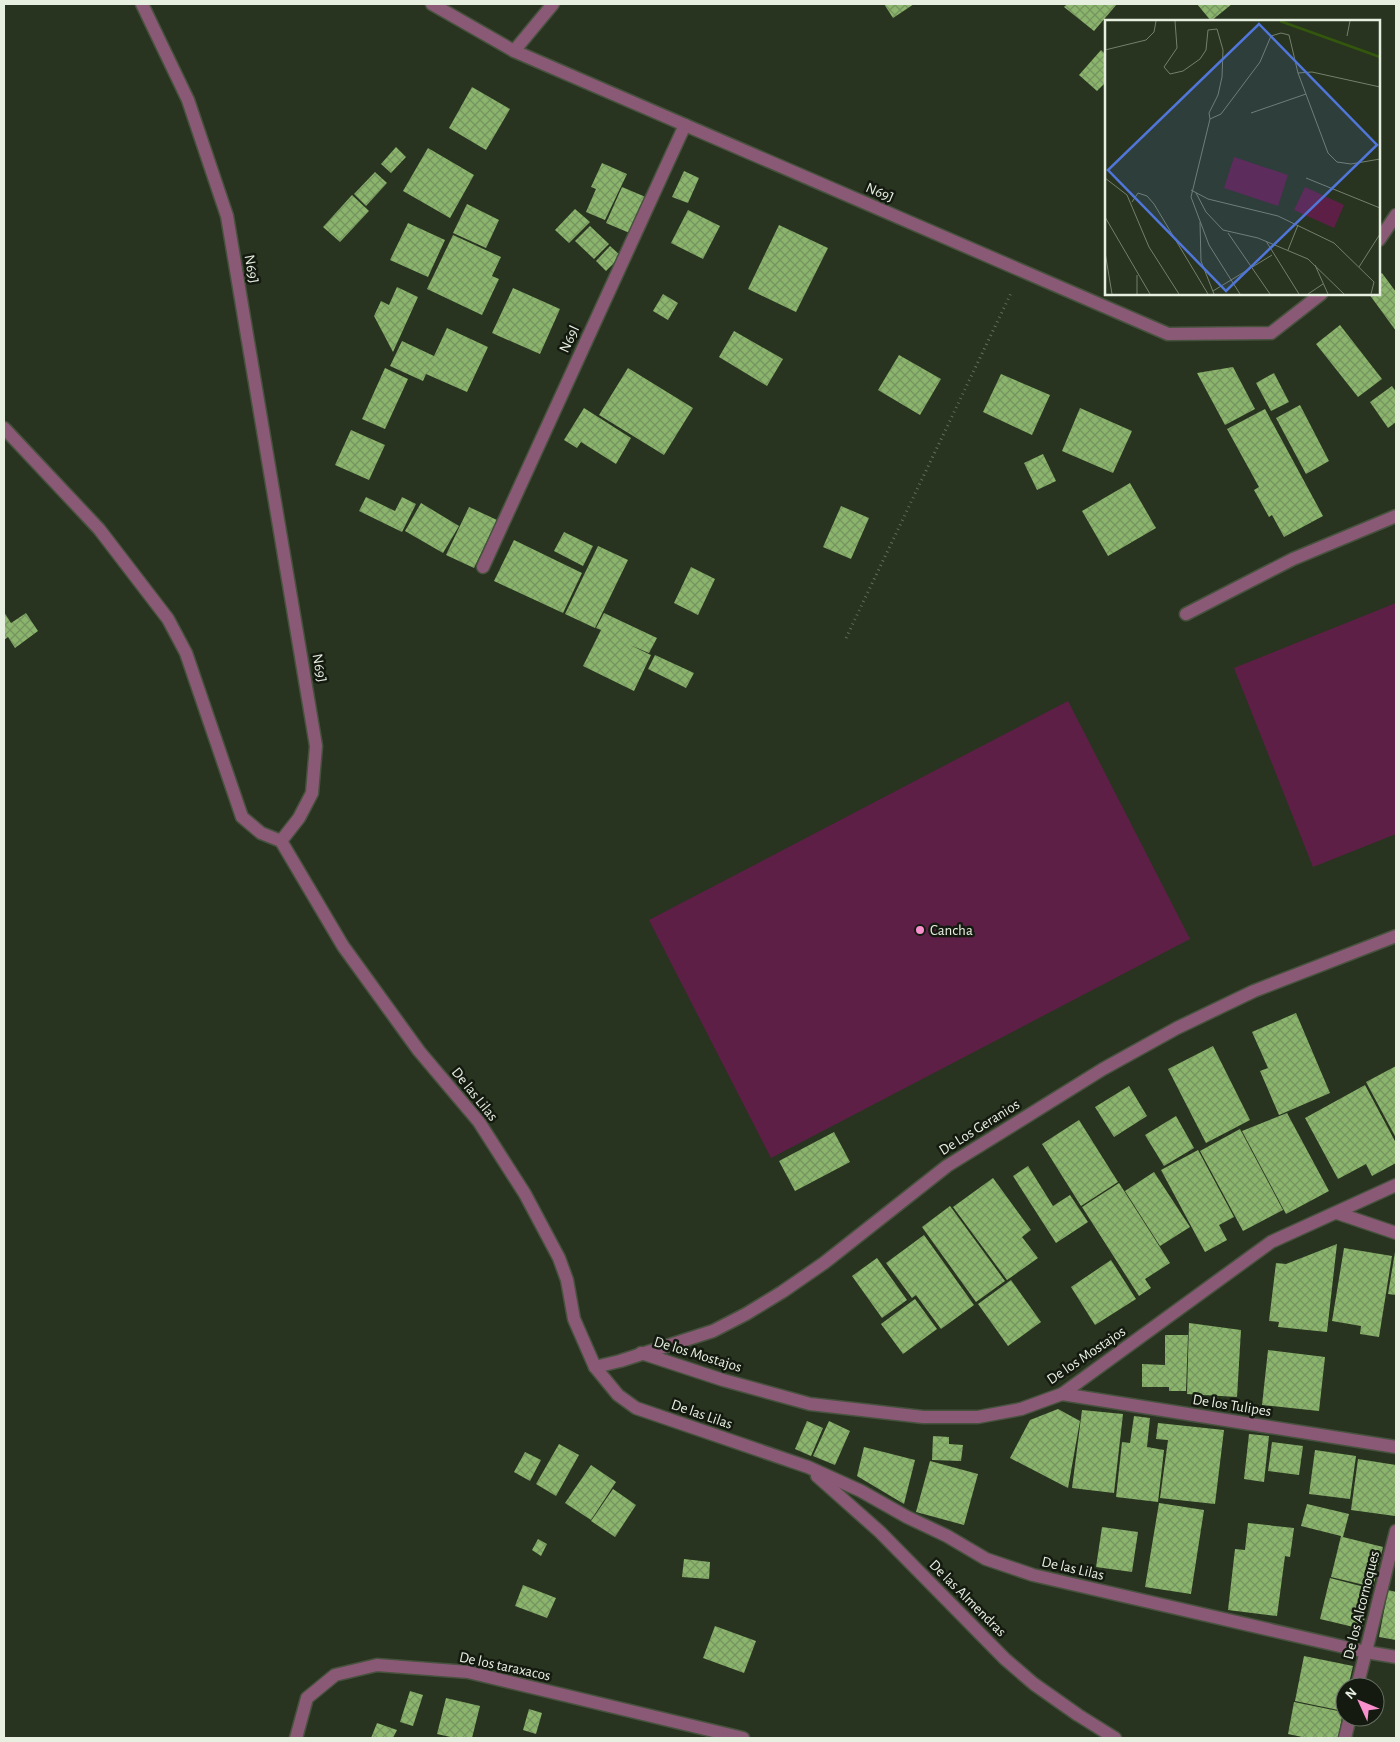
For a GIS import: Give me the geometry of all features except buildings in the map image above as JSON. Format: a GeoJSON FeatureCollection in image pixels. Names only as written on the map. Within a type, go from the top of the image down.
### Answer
{"type":"FeatureCollection","features":[{"type":"Feature","properties":{"kind":"street","name":"N69J"},"geometry":{"type":"LineString","coordinates":[[142,4],[188,100],[227,216],[316,746],[312,793],[299,818],[281,841]]}},
{"type":"Feature","properties":{"kind":"street","name":"N69J"},"geometry":{"type":"LineString","coordinates":[[432,4],[514,51],[1168,334],[1271,332],[1320,295]]}},
{"type":"Feature","properties":{"kind":"street"},"geometry":{"type":"LineString","coordinates":[[514,51],[553,4]]}},
{"type":"Feature","properties":{"kind":"street","name":"N69l"},"geometry":{"type":"LineString","coordinates":[[483,566],[684,125]]}},
{"type":"Feature","properties":{"kind":"street"},"geometry":{"type":"LineString","coordinates":[[1380,239],[1396,215]]}},
{"type":"Feature","properties":{"kind":"street"},"geometry":{"type":"LineString","coordinates":[[4,428],[99,529],[168,619],[186,653],[242,817],[261,833],[281,841]]}},
{"type":"Feature","properties":{"kind":"street"},"geometry":{"type":"LineString","coordinates":[[1186,614],[1293,559],[1396,516]]}},
{"type":"Feature","properties":{"kind":"street","name":"De las Lilas"},"geometry":{"type":"LineString","coordinates":[[281,841],[343,946],[419,1051],[479,1122],[525,1194],[559,1258],[567,1280],[574,1319],[595,1367],[618,1396],[636,1408],[808,1467],[861,1491],[907,1517],[947,1536],[986,1559],[1034,1575],[1366,1652],[1396,1657]]}},
{"type":"Feature","properties":{"kind":"street","name":"De Los Geranios"},"geometry":{"type":"LineString","coordinates":[[595,1367],[620,1361],[713,1331],[753,1310],[824,1263],[947,1166],[1103,1069],[1177,1028],[1254,991],[1396,936]]}},
{"type":"Feature","properties":{"kind":"street","name":"De los Mostajos"},"geometry":{"type":"LineString","coordinates":[[641,1353],[723,1380],[810,1404],[923,1417],[978,1417],[1021,1409],[1062,1394],[1271,1242],[1396,1185]]}},
{"type":"Feature","properties":{"kind":"street"},"geometry":{"type":"LineString","coordinates":[[1337,1213],[1396,1233]]}},
{"type":"Feature","properties":{"kind":"street","name":"De los Tulipes"},"geometry":{"type":"LineString","coordinates":[[1062,1394],[1396,1448]]}},
{"type":"Feature","properties":{"kind":"street","name":"De las Almendras"},"geometry":{"type":"LineString","coordinates":[[808,1467],[880,1532],[1005,1659],[1034,1684],[1078,1716],[1115,1738]]}},
{"type":"Feature","properties":{"kind":"street","name":"De los Alcornoques"},"geometry":{"type":"LineString","coordinates":[[1360,1677],[1396,1531]]}},
{"type":"Feature","properties":{"kind":"street","name":"De los taraxacos"},"geometry":{"type":"LineString","coordinates":[[296,1738],[307,1698],[335,1676],[377,1665],[468,1672],[742,1738]]}},
{"type":"Feature","properties":{"kind":"path"},"geometry":{"type":"LineString","coordinates":[[846,638],[1022,271]]}},
{"type":"Feature","properties":{"kind":"shaded area"},"geometry":{"type":"Polygon","coordinates":[[[1396,603],[1396,834],[1313,867],[1234,668],[1396,603]]]}},
{"type":"Feature","properties":{"kind":"shaded area","name":"Cancha"},"geometry":{"type":"Polygon","coordinates":[[[1068,701],[1190,939],[771,1158],[649,920],[1068,701]]]}},
{"type":"Feature","properties":{"kind":"place","name":"Cancha"},"geometry":{"type":"Point","coordinates":[920,930]}}]}
